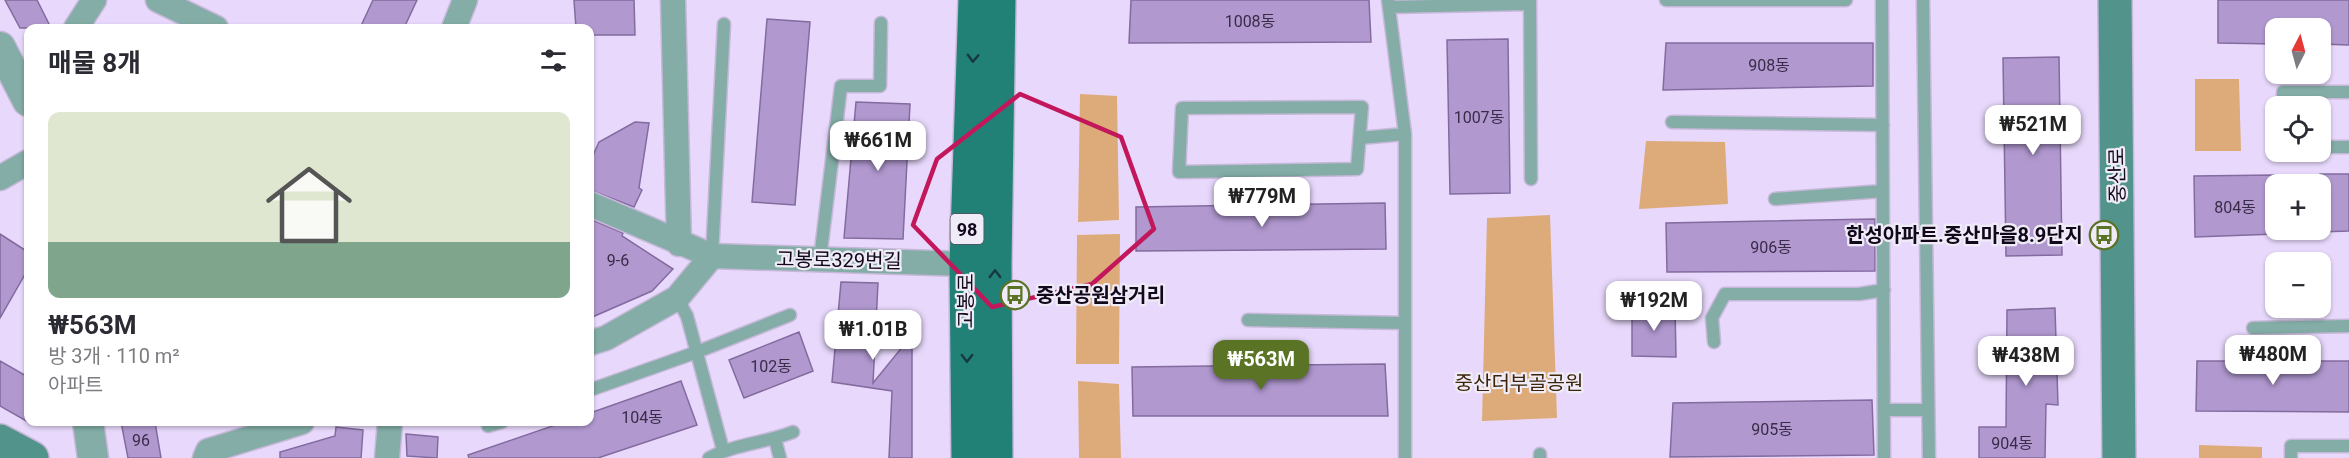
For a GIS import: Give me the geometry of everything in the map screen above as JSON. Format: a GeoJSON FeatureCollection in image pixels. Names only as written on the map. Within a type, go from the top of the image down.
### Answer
{"type":"FeatureCollection","features":[{"type":"Feature","properties":{"kind":"main road","name":"고봉로"},"geometry":{"type":"LineString","coordinates":[[968,458],[966,264],[975,0]]}},
{"type":"Feature","properties":{"kind":"main road","name":"고봉로"},"geometry":{"type":"LineString","coordinates":[[996,458],[995,264],[999,0]]}},
{"type":"Feature","properties":{"kind":"main road","name":"중산로"},"geometry":{"type":"LineString","coordinates":[[2115,0],[2119,458]]}},
{"type":"Feature","properties":{"kind":"main road"},"geometry":{"type":"LineString","coordinates":[[0,441],[32,458]]}},
{"type":"Feature","properties":{"kind":"street"},"geometry":{"type":"LineString","coordinates":[[79,24],[94,0]]}},
{"type":"Feature","properties":{"kind":"street"},"geometry":{"type":"LineString","coordinates":[[158,0],[208,24]]}},
{"type":"Feature","properties":{"kind":"street"},"geometry":{"type":"LineString","coordinates":[[456,24],[465,0]]}},
{"type":"Feature","properties":{"kind":"street"},"geometry":{"type":"LineString","coordinates":[[673,0],[679,244]]}},
{"type":"Feature","properties":{"kind":"street"},"geometry":{"type":"LineString","coordinates":[[0,47],[24,93]]}},
{"type":"Feature","properties":{"kind":"street"},"geometry":{"type":"LineString","coordinates":[[0,178],[24,164]]}},
{"type":"Feature","properties":{"kind":"street","name":"고봉로329번길"},"geometry":{"type":"LineString","coordinates":[[594,206],[679,244],[712,256],[966,264]]}},
{"type":"Feature","properties":{"kind":"street"},"geometry":{"type":"LineString","coordinates":[[594,342],[606,338],[677,298],[712,256]]}},
{"type":"Feature","properties":{"kind":"street"},"geometry":{"type":"LineString","coordinates":[[89,426],[93,458]]}},
{"type":"Feature","properties":{"kind":"street"},"geometry":{"type":"LineString","coordinates":[[205,458],[208,451],[289,426]]}},
{"type":"Feature","properties":{"kind":"street"},"geometry":{"type":"LineString","coordinates":[[387,458],[390,426]]}},
{"type":"Feature","properties":{"kind":"lane"},"geometry":{"type":"LineString","coordinates":[[1666,0],[1846,0]]}},
{"type":"Feature","properties":{"kind":"lane"},"geometry":{"type":"LineString","coordinates":[[1882,0],[1884,458]]}},
{"type":"Feature","properties":{"kind":"lane"},"geometry":{"type":"LineString","coordinates":[[1923,0],[1929,458]]}},
{"type":"Feature","properties":{"kind":"lane"},"geometry":{"type":"LineString","coordinates":[[1405,458],[1405,134],[1389,4],[1530,2],[1531,179]]}},
{"type":"Feature","properties":{"kind":"lane"},"geometry":{"type":"LineString","coordinates":[[820,259],[840,86],[880,86],[881,23]]}},
{"type":"Feature","properties":{"kind":"lane"},"geometry":{"type":"LineString","coordinates":[[712,256],[724,24]]}},
{"type":"Feature","properties":{"kind":"lane"},"geometry":{"type":"LineString","coordinates":[[2283,96],[2283,92],[2349,92]]}},
{"type":"Feature","properties":{"kind":"lane"},"geometry":{"type":"LineString","coordinates":[[1362,107],[1360,138],[1357,169],[1179,172],[1182,108],[1362,107]]}},
{"type":"Feature","properties":{"kind":"lane"},"geometry":{"type":"LineString","coordinates":[[1672,122],[1882,125]]}},
{"type":"Feature","properties":{"kind":"lane"},"geometry":{"type":"LineString","coordinates":[[1360,138],[1405,134]]}},
{"type":"Feature","properties":{"kind":"lane"},"geometry":{"type":"LineString","coordinates":[[2331,147],[2349,147]]}},
{"type":"Feature","properties":{"kind":"lane"},"geometry":{"type":"LineString","coordinates":[[1775,200],[1883,191]]}},
{"type":"Feature","properties":{"kind":"lane"},"geometry":{"type":"LineString","coordinates":[[1714,342],[1712,318],[1725,294],[1859,294],[1884,290]]}},
{"type":"Feature","properties":{"kind":"lane"},"geometry":{"type":"LineString","coordinates":[[677,298],[687,316],[723,450]]}},
{"type":"Feature","properties":{"kind":"lane"},"geometry":{"type":"LineString","coordinates":[[594,389],[697,352],[790,315]]}},
{"type":"Feature","properties":{"kind":"lane"},"geometry":{"type":"LineString","coordinates":[[1248,320],[1404,322]]}},
{"type":"Feature","properties":{"kind":"lane"},"geometry":{"type":"LineString","coordinates":[[2253,327],[2349,326]]}},
{"type":"Feature","properties":{"kind":"lane"},"geometry":{"type":"LineString","coordinates":[[1884,410],[1928,410]]}},
{"type":"Feature","properties":{"kind":"lane"},"geometry":{"type":"LineString","coordinates":[[709,458],[723,450],[775,439],[793,432]]}},
{"type":"Feature","properties":{"kind":"lane"},"geometry":{"type":"LineString","coordinates":[[775,439],[780,458]]}},
{"type":"Feature","properties":{"kind":"lane"},"geometry":{"type":"LineString","coordinates":[[2291,458],[2291,446],[2349,446]]}},
{"type":"Feature","properties":{"kind":"highlighted area"},"geometry":{"type":"Polygon","coordinates":[[[1020,94],[1121,137],[1154,229],[1092,284],[992,307],[913,225],[937,159],[1020,94]]]}},
{"type":"Feature","properties":{"kind":"green space"},"geometry":{"type":"Polygon","coordinates":[[[2195,79],[2239,79],[2241,151],[2195,151],[2195,79]]]}},
{"type":"Feature","properties":{"kind":"green space"},"geometry":{"type":"Polygon","coordinates":[[[1080,94],[1117,96],[1119,220],[1078,222],[1080,94]]]}},
{"type":"Feature","properties":{"kind":"green space"},"geometry":{"type":"Polygon","coordinates":[[[1646,141],[1725,142],[1728,204],[1639,209],[1646,141]]]}},
{"type":"Feature","properties":{"kind":"green space","name":"중산더부골공원"},"geometry":{"type":"Polygon","coordinates":[[[1550,215],[1557,418],[1482,421],[1487,218],[1550,215]]]}},
{"type":"Feature","properties":{"kind":"green space"},"geometry":{"type":"Polygon","coordinates":[[[1120,234],[1119,364],[1076,364],[1077,235],[1120,234]]]}},
{"type":"Feature","properties":{"kind":"green space"},"geometry":{"type":"Polygon","coordinates":[[[1078,381],[1119,384],[1121,458],[1079,458],[1078,381]]]}},
{"type":"Feature","properties":{"kind":"green space"},"geometry":{"type":"Polygon","coordinates":[[[2199,445],[2262,447],[2262,458],[2199,458],[2199,445]]]}},
{"type":"Feature","properties":{"kind":"building"},"geometry":{"type":"Polygon","coordinates":[[[5,0],[37,0],[49,24],[24,24],[24,28],[20,28],[5,0]]]}},
{"type":"Feature","properties":{"kind":"building"},"geometry":{"type":"Polygon","coordinates":[[[373,0],[417,0],[406,24],[362,24],[373,0]]]}},
{"type":"Feature","properties":{"kind":"building"},"geometry":{"type":"Polygon","coordinates":[[[574,0],[634,0],[635,35],[594,35],[594,24],[576,24],[574,0]]]}},
{"type":"Feature","properties":{"kind":"building"},"geometry":{"type":"Polygon","coordinates":[[[1131,0],[1369,0],[1371,42],[1129,43],[1131,0]]]}},
{"type":"Feature","properties":{"kind":"building"},"geometry":{"type":"Polygon","coordinates":[[[2218,0],[2349,0],[2349,45],[2331,44],[2331,18],[2265,18],[2265,44],[2218,43],[2218,0]]]}},
{"type":"Feature","properties":{"kind":"building"},"geometry":{"type":"Polygon","coordinates":[[[767,19],[810,22],[795,205],[752,202],[767,19]]]}},
{"type":"Feature","properties":{"kind":"building"},"geometry":{"type":"Polygon","coordinates":[[[1508,39],[1510,193],[1450,194],[1447,40],[1508,39]]]}},
{"type":"Feature","properties":{"kind":"building"},"geometry":{"type":"Polygon","coordinates":[[[1666,43],[1873,43],[1873,86],[1663,90],[1666,43]]]}},
{"type":"Feature","properties":{"kind":"building"},"geometry":{"type":"Polygon","coordinates":[[[2059,57],[2062,255],[2006,256],[2003,58],[2059,57]]]}},
{"type":"Feature","properties":{"kind":"building"},"geometry":{"type":"Polygon","coordinates":[[[856,102],[910,104],[903,239],[844,238],[856,102]]]}},
{"type":"Feature","properties":{"kind":"building"},"geometry":{"type":"Polygon","coordinates":[[[635,122],[649,123],[639,188],[642,190],[634,207],[594,192],[594,153],[599,142],[635,122]]]}},
{"type":"Feature","properties":{"kind":"building"},"geometry":{"type":"Polygon","coordinates":[[[2331,174],[2349,174],[2349,231],[2331,232],[2331,174]]]}},
{"type":"Feature","properties":{"kind":"building"},"geometry":{"type":"Polygon","coordinates":[[[2265,175],[2265,234],[2195,237],[2194,176],[2265,175]]]}},
{"type":"Feature","properties":{"kind":"building"},"geometry":{"type":"Polygon","coordinates":[[[1385,203],[1386,249],[1136,251],[1136,207],[1385,203]]]}},
{"type":"Feature","properties":{"kind":"building"},"geometry":{"type":"Polygon","coordinates":[[[1875,219],[1875,271],[1667,272],[1666,223],[1875,219]]]}},
{"type":"Feature","properties":{"kind":"building"},"geometry":{"type":"Polygon","coordinates":[[[594,221],[623,233],[622,236],[673,269],[652,291],[594,316],[594,221]]]}},
{"type":"Feature","properties":{"kind":"building"},"geometry":{"type":"Polygon","coordinates":[[[0,234],[24,249],[24,276],[0,318],[0,234]]]}},
{"type":"Feature","properties":{"kind":"building"},"geometry":{"type":"Polygon","coordinates":[[[841,282],[878,283],[873,383],[912,335],[912,458],[889,458],[892,391],[832,382],[841,282]]]}},
{"type":"Feature","properties":{"kind":"building"},"geometry":{"type":"Polygon","coordinates":[[[1675,307],[1676,357],[1632,356],[1632,308],[1675,307]]]}},
{"type":"Feature","properties":{"kind":"building"},"geometry":{"type":"Polygon","coordinates":[[[2055,308],[2058,405],[2046,404],[2045,458],[1979,458],[1979,427],[2006,427],[2007,310],[2055,308]]]}},
{"type":"Feature","properties":{"kind":"building"},"geometry":{"type":"Polygon","coordinates":[[[799,332],[813,371],[744,398],[729,360],[799,332]]]}},
{"type":"Feature","properties":{"kind":"building"},"geometry":{"type":"Polygon","coordinates":[[[0,361],[24,375],[24,420],[0,406],[0,361]]]}},
{"type":"Feature","properties":{"kind":"building"},"geometry":{"type":"Polygon","coordinates":[[[2197,361],[2349,361],[2349,412],[2196,411],[2197,361]]]}},
{"type":"Feature","properties":{"kind":"building"},"geometry":{"type":"Polygon","coordinates":[[[1385,364],[1388,416],[1133,416],[1132,367],[1385,364]]]}},
{"type":"Feature","properties":{"kind":"building"},"geometry":{"type":"Polygon","coordinates":[[[681,381],[697,425],[598,458],[469,458],[468,455],[552,426],[594,426],[594,412],[681,381]]]}},
{"type":"Feature","properties":{"kind":"building"},"geometry":{"type":"Polygon","coordinates":[[[1872,400],[1874,455],[1670,457],[1673,403],[1872,400]]]}},
{"type":"Feature","properties":{"kind":"building"},"geometry":{"type":"Polygon","coordinates":[[[122,426],[156,426],[161,458],[128,458],[122,426]]]}},
{"type":"Feature","properties":{"kind":"building"},"geometry":{"type":"Polygon","coordinates":[[[336,427],[363,430],[361,458],[280,458],[280,452],[335,436],[336,427]]]}},
{"type":"Feature","properties":{"kind":"building"},"geometry":{"type":"Polygon","coordinates":[[[406,434],[438,437],[437,458],[407,456],[406,434]]]}},
{"type":"Feature","properties":{"kind":"place","name":"한성아파트.중산마을8.9단지"},"geometry":{"type":"Point","coordinates":[2104,235]}},
{"type":"Feature","properties":{"kind":"place","name":"중산공원삼거리"},"geometry":{"type":"Point","coordinates":[1015,295]}}]}
